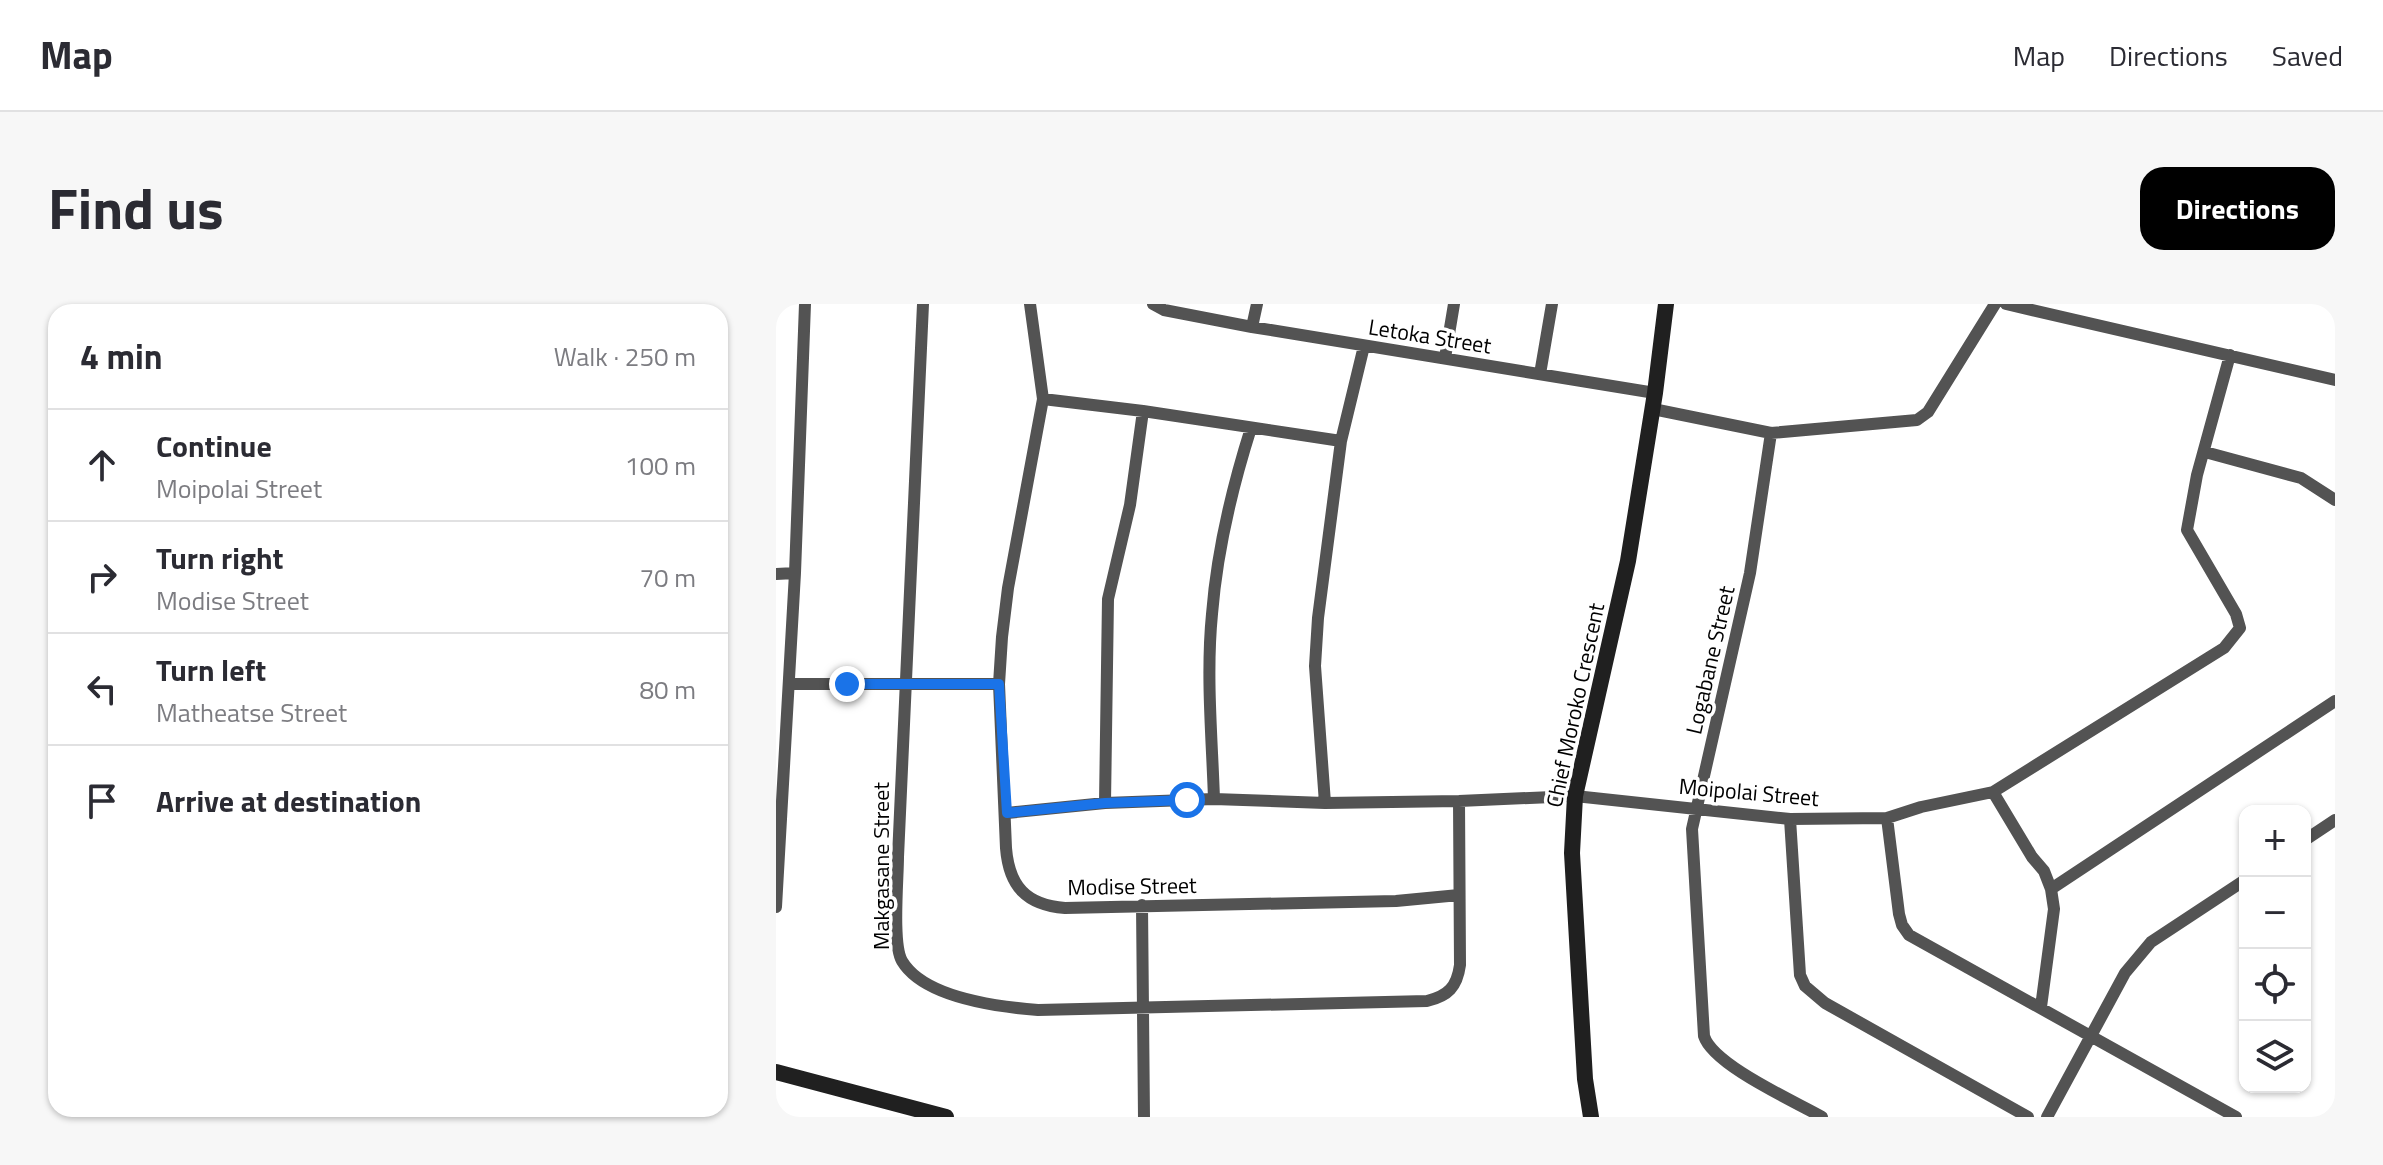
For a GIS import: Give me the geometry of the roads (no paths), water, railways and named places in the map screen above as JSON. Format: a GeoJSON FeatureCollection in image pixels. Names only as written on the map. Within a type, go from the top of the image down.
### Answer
{"type":"FeatureCollection","features":[{"type":"Feature","properties":{"kind":"street"},"geometry":{"type":"LineString","coordinates":[[776,907],[795,573],[805,304]]}},
{"type":"Feature","properties":{"kind":"street","name":"Makgasane Street"},"geometry":{"type":"LineString","coordinates":[[923,304],[898,857],[898,943],[901,960],[921,979],[945,991],[1002,1008],[1038,1010],[1427,1001],[1442,997],[1455,985],[1459,975],[1459,801]]}},
{"type":"Feature","properties":{"kind":"street","name":"Modise Street"},"geometry":{"type":"LineString","coordinates":[[1030,304],[1043,399],[1008,588],[999,684],[1008,866],[1014,882],[1041,904],[1065,908],[1396,901],[1459,895]]}},
{"type":"Feature","properties":{"kind":"street","name":"Letoka Street"},"geometry":{"type":"LineString","coordinates":[[1153,304],[1164,310],[1252,327],[1540,374],[1771,433]]}},
{"type":"Feature","properties":{"kind":"street"},"geometry":{"type":"LineString","coordinates":[[1252,327],[1257,304]]}},
{"type":"Feature","properties":{"kind":"street"},"geometry":{"type":"LineString","coordinates":[[1445,358],[1454,304]]}},
{"type":"Feature","properties":{"kind":"street"},"geometry":{"type":"LineString","coordinates":[[1540,374],[1552,304]]}},
{"type":"Feature","properties":{"kind":"street","name":"Chief Moroko Crescent"},"geometry":{"type":"LineString","coordinates":[[1591,1117],[1585,1079],[1572,853],[1575,796],[1628,561],[1666,304]]}},
{"type":"Feature","properties":{"kind":"street"},"geometry":{"type":"LineString","coordinates":[[1771,433],[1907,422],[1922,418],[1995,304]]}},
{"type":"Feature","properties":{"kind":"street"},"geometry":{"type":"LineString","coordinates":[[2006,304],[2335,380]]}},
{"type":"Feature","properties":{"kind":"street"},"geometry":{"type":"LineString","coordinates":[[1325,803],[1315,666],[1324,566],[1341,441],[1364,346]]}},
{"type":"Feature","properties":{"kind":"street","name":"Moipolai Street"},"geometry":{"type":"LineString","coordinates":[[1007,813],[1105,803],[1214,799],[1325,803],[1575,796],[1790,819],[1887,818],[1921,807],[1993,792],[2224,648],[2237,634],[2240,628],[2236,614],[2187,530],[2197,475],[2230,355]]}},
{"type":"Feature","properties":{"kind":"street"},"geometry":{"type":"LineString","coordinates":[[1043,399],[1341,441]]}},
{"type":"Feature","properties":{"kind":"street"},"geometry":{"type":"LineString","coordinates":[[1105,803],[1108,599],[1130,505],[1143,411]]}},
{"type":"Feature","properties":{"kind":"street"},"geometry":{"type":"LineString","coordinates":[[1214,799],[1211,618],[1237,471],[1251,428]]}},
{"type":"Feature","properties":{"kind":"street","name":"Logabane Street"},"geometry":{"type":"LineString","coordinates":[[1771,433],[1750,573],[1692,829],[1691,849],[1706,1044],[1730,1065],[1822,1117]]}},
{"type":"Feature","properties":{"kind":"street"},"geometry":{"type":"LineString","coordinates":[[2205,452],[2301,478],[2335,500]]}},
{"type":"Feature","properties":{"kind":"street"},"geometry":{"type":"LineString","coordinates":[[776,574],[795,573]]}},
{"type":"Feature","properties":{"kind":"street"},"geometry":{"type":"LineString","coordinates":[[789,684],[999,684]]}},
{"type":"Feature","properties":{"kind":"street"},"geometry":{"type":"LineString","coordinates":[[2051,889],[2335,701]]}},
{"type":"Feature","properties":{"kind":"street"},"geometry":{"type":"LineString","coordinates":[[1993,792],[2032,857],[2044,871],[2051,889],[2054,909],[2041,1007]]}},
{"type":"Feature","properties":{"kind":"street"},"geometry":{"type":"LineString","coordinates":[[1887,818],[1899,914],[1905,931],[1916,940],[2091,1034],[2236,1117]]}},
{"type":"Feature","properties":{"kind":"street"},"geometry":{"type":"LineString","coordinates":[[1790,819],[1798,959],[1805,986],[1825,1003],[2028,1117]]}},
{"type":"Feature","properties":{"kind":"street"},"geometry":{"type":"LineString","coordinates":[[2311,836],[2335,820]]}},
{"type":"Feature","properties":{"kind":"street"},"geometry":{"type":"LineString","coordinates":[[2047,1117],[2125,973],[2151,942],[2239,884]]}},
{"type":"Feature","properties":{"kind":"street"},"geometry":{"type":"LineString","coordinates":[[1142,905],[1144,1117]]}},
{"type":"Feature","properties":{"kind":"street"},"geometry":{"type":"LineString","coordinates":[[776,1072],[946,1117]]}}]}
